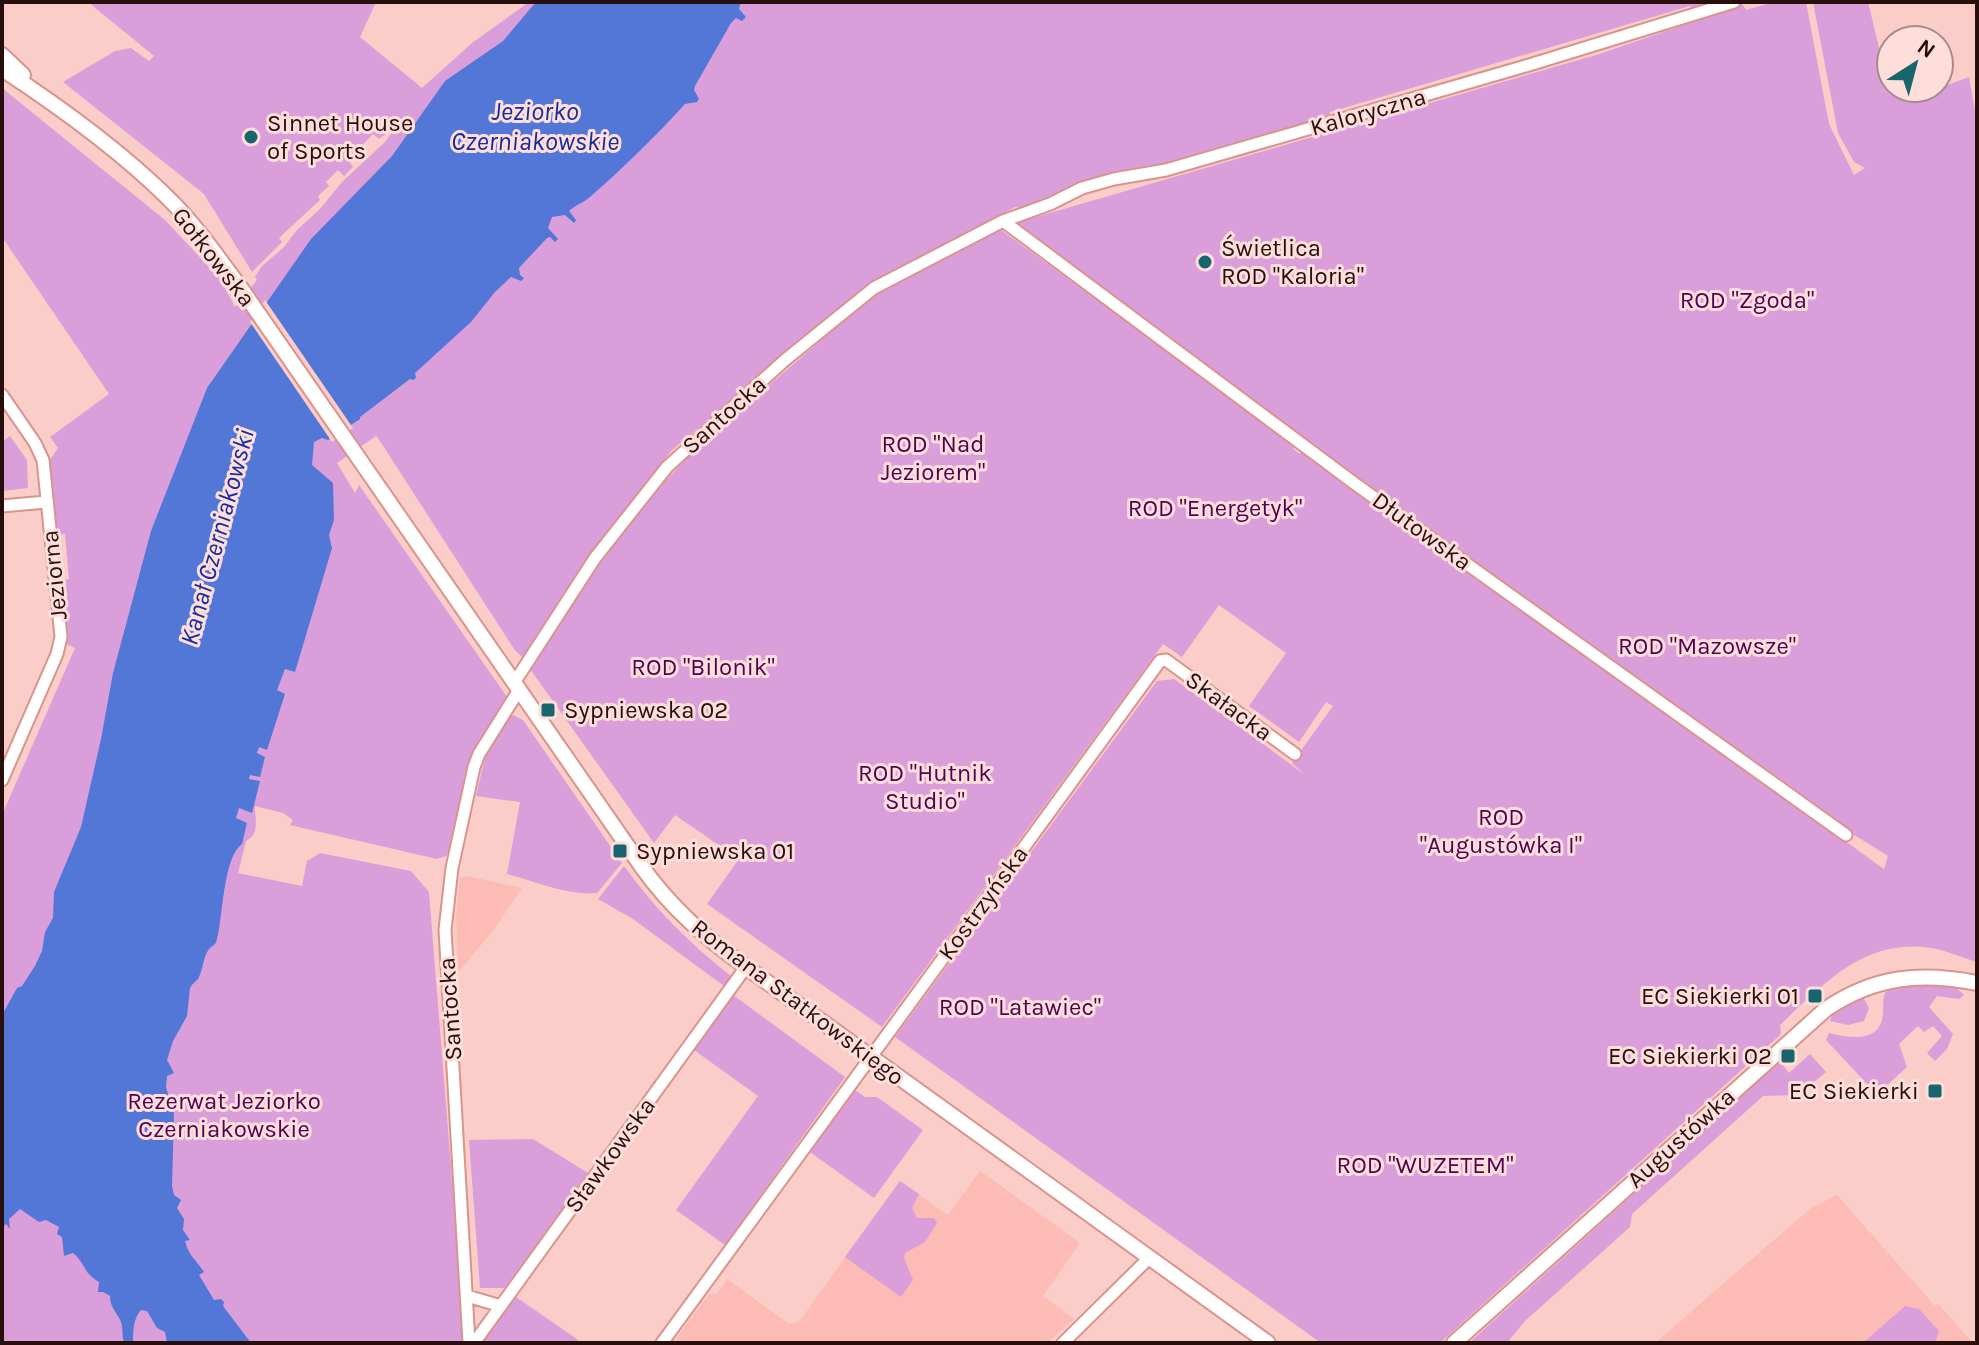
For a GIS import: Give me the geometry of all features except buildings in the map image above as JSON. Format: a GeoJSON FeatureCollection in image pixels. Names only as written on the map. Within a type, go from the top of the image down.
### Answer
{"type":"FeatureCollection","features":[{"type":"Feature","properties":{"kind":"street","name":"Kaloryczna"},"geometry":{"type":"LineString","coordinates":[[1003,221],[1050,204],[1082,188],[1180,166],[1734,2]]}},
{"type":"Feature","properties":{"kind":"street","name":"Gołkowska"},"geometry":{"type":"LineString","coordinates":[[2,55],[50,100]]}},
{"type":"Feature","properties":{"kind":"street","name":"Gołkowska"},"geometry":{"type":"LineString","coordinates":[[2,69],[50,100],[123,157],[167,197],[246,296],[348,443]]}},
{"type":"Feature","properties":{"kind":"street","name":"Santocka"},"geometry":{"type":"LineString","coordinates":[[472,1343],[445,930],[448,893],[479,754],[516,686],[595,558],[683,450],[785,360],[874,288],[1003,221]]}},
{"type":"Feature","properties":{"kind":"street","name":"Dłutowska"},"geometry":{"type":"LineString","coordinates":[[1003,221],[1358,486],[1846,835]]}},
{"type":"Feature","properties":{"kind":"street","name":"Jeziorna"},"geometry":{"type":"LineString","coordinates":[[2,395],[41,454],[61,637],[60,646],[2,780]]}},
{"type":"Feature","properties":{"kind":"street","name":"Romana Statkowskiego"},"geometry":{"type":"LineString","coordinates":[[348,443],[661,893],[685,919],[746,967],[1268,1343]]}},
{"type":"Feature","properties":{"kind":"street"},"geometry":{"type":"LineString","coordinates":[[2,506],[46,502]]}},
{"type":"Feature","properties":{"kind":"street","name":"Skałacka"},"geometry":{"type":"LineString","coordinates":[[1163,660],[1295,754]]}},
{"type":"Feature","properties":{"kind":"street","name":"Kostrzyńska"},"geometry":{"type":"LineString","coordinates":[[662,1343],[1163,660]]}},
{"type":"Feature","properties":{"kind":"street","name":"Sławkowska"},"geometry":{"type":"LineString","coordinates":[[472,1343],[746,967]]}},
{"type":"Feature","properties":{"kind":"street","name":"Augustówka"},"geometry":{"type":"LineString","coordinates":[[1454,1343],[1826,1009],[1859,989],[1894,980],[1933,977],[1977,983]]}},
{"type":"Feature","properties":{"kind":"street"},"geometry":{"type":"LineString","coordinates":[[1063,1343],[1149,1258]]}},
{"type":"Feature","properties":{"kind":"street"},"geometry":{"type":"LineString","coordinates":[[467,1296],[501,1306]]}},
{"type":"Feature","properties":{"kind":"shaded area"},"geometry":{"type":"Polygon","coordinates":[[[467,876],[522,888],[493,931],[458,972],[456,914],[460,878],[467,876]]]}},
{"type":"Feature","properties":{"kind":"shaded area"},"geometry":{"type":"Polygon","coordinates":[[[980,1171],[1080,1243],[1043,1296],[1074,1319],[1047,1343],[680,1343],[676,1339],[709,1294],[717,1294],[727,1279],[789,1324],[799,1322],[900,1181],[948,1215],[980,1171]]]}},
{"type":"Feature","properties":{"kind":"shaded area"},"geometry":{"type":"Polygon","coordinates":[[[1837,1195],[1935,1306],[1938,1304],[1973,1343],[1655,1343],[1811,1208],[1837,1195]]]}},
{"type":"Feature","properties":{"kind":"green space"},"geometry":{"type":"Polygon","coordinates":[[[88,2],[376,2],[360,37],[422,88],[472,43],[529,2],[1741,2],[1746,10],[1774,2],[1806,2],[1829,124],[1854,175],[1865,168],[1854,162],[1838,133],[1813,2],[1868,2],[1875,31],[1875,104],[1955,104],[1955,82],[1969,77],[1977,123],[1977,962],[1923,947],[1900,947],[1861,959],[1811,996],[1780,1025],[1781,1034],[1440,1343],[1321,1343],[895,1037],[1157,681],[1174,679],[1304,774],[1292,763],[1333,706],[1326,702],[1299,742],[1249,706],[1286,653],[1219,605],[1182,657],[1163,644],[882,1027],[707,904],[739,859],[675,815],[654,843],[530,669],[561,623],[564,613],[612,547],[663,483],[701,444],[877,292],[997,227],[1295,445],[1293,449],[1300,454],[1302,451],[1884,869],[1888,856],[1843,828],[1369,487],[1012,224],[1596,55],[1699,20],[1690,6],[1330,112],[1331,117],[1033,207],[1015,207],[877,283],[673,449],[594,550],[549,620],[529,659],[514,649],[378,438],[376,436],[337,463],[355,493],[359,485],[507,697],[464,777],[456,839],[446,856],[437,859],[290,825],[293,820],[283,813],[255,806],[255,830],[246,841],[238,873],[302,886],[307,861],[320,853],[411,871],[429,892],[465,1343],[2,1343],[2,815],[75,648],[66,644],[60,580],[69,579],[65,534],[56,535],[49,461],[58,448],[50,437],[109,394],[2,237],[2,88],[165,220],[220,279],[235,307],[257,280],[255,277],[262,266],[283,248],[397,126],[379,139],[373,134],[348,160],[353,167],[344,176],[338,170],[326,182],[329,186],[318,196],[320,200],[279,238],[282,242],[252,272],[204,194],[63,82],[115,51],[131,48],[149,61],[154,56],[88,2]]]}},
{"type":"Feature","properties":{"kind":"green space"},"geometry":{"type":"Polygon","coordinates":[[[10,436],[27,460],[28,488],[2,491],[2,442],[10,436]]]}},
{"type":"Feature","properties":{"kind":"green space"},"geometry":{"type":"Polygon","coordinates":[[[513,715],[523,720],[622,863],[597,893],[563,890],[507,874],[520,802],[476,796],[492,741],[513,715]]]}},
{"type":"Feature","properties":{"kind":"green space"},"geometry":{"type":"Polygon","coordinates":[[[624,866],[673,925],[731,976],[724,986],[633,919],[598,899],[624,866]]]}},
{"type":"Feature","properties":{"kind":"green space"},"geometry":{"type":"Polygon","coordinates":[[[1935,984],[1954,986],[1964,995],[1959,999],[1937,996],[1929,1007],[1953,1034],[1947,1049],[1935,1061],[1927,1053],[1942,1036],[1933,1026],[1924,1032],[1918,1026],[1899,1044],[1907,1067],[1884,1088],[1868,1085],[1826,1040],[1829,1033],[1854,1037],[1870,1035],[1881,1024],[1888,989],[1935,984]]]}},
{"type":"Feature","properties":{"kind":"green space"},"geometry":{"type":"Polygon","coordinates":[[[733,995],[845,1077],[725,1245],[676,1210],[758,1096],[694,1050],[733,995]]]}},
{"type":"Feature","properties":{"kind":"green space"},"geometry":{"type":"Polygon","coordinates":[[[1860,998],[1869,1008],[1864,1021],[1848,1025],[1830,1021],[1832,1014],[1860,998]]]}},
{"type":"Feature","properties":{"kind":"green space"},"geometry":{"type":"Polygon","coordinates":[[[1810,1054],[1826,1072],[1799,1095],[1763,1096],[1632,1214],[1630,1227],[1525,1321],[1507,1343],[1469,1343],[1777,1064],[1782,1064],[1789,1073],[1810,1054]]]}},
{"type":"Feature","properties":{"kind":"green space"},"geometry":{"type":"Polygon","coordinates":[[[855,1090],[865,1097],[877,1097],[923,1130],[874,1198],[810,1152],[855,1090]]]}},
{"type":"Feature","properties":{"kind":"green space"},"geometry":{"type":"Polygon","coordinates":[[[533,1139],[588,1173],[505,1288],[480,1288],[469,1140],[533,1139]]]}},
{"type":"Feature","properties":{"kind":"green space"},"geometry":{"type":"Polygon","coordinates":[[[900,1181],[919,1194],[912,1208],[917,1218],[934,1218],[937,1223],[925,1242],[905,1253],[913,1280],[901,1297],[845,1257],[900,1181]]]}},
{"type":"Feature","properties":{"kind":"green space"},"geometry":{"type":"Polygon","coordinates":[[[516,1297],[574,1337],[581,1343],[481,1343],[516,1297]]]}},
{"type":"Feature","properties":{"kind":"green space"},"geometry":{"type":"Polygon","coordinates":[[[1905,1306],[1919,1309],[1939,1331],[1935,1343],[1863,1343],[1905,1306]]]}},
{"type":"Feature","properties":{"kind":"water","name":"Jeziorko Czerniakowskie"},"geometry":{"type":"Polygon","coordinates":[[[536,2],[741,2],[739,9],[746,17],[742,21],[736,18],[731,23],[695,86],[697,102],[685,104],[615,175],[569,211],[576,220],[574,223],[565,215],[552,217],[548,228],[558,239],[555,242],[547,238],[519,268],[524,278],[521,281],[511,277],[471,322],[415,373],[416,378],[410,379],[328,440],[322,438],[314,442],[312,465],[333,483],[334,520],[329,535],[332,548],[295,672],[285,669],[277,690],[285,694],[267,750],[259,747],[257,753],[265,757],[260,777],[250,775],[249,779],[260,781],[252,813],[239,808],[236,818],[247,823],[242,844],[227,874],[217,941],[207,952],[198,979],[190,988],[187,1016],[173,1041],[167,1060],[174,1073],[167,1076],[166,1087],[174,1114],[172,1186],[174,1195],[181,1200],[177,1208],[184,1219],[183,1230],[190,1240],[185,1241],[204,1272],[199,1275],[214,1300],[224,1302],[223,1306],[251,1343],[167,1343],[165,1332],[157,1328],[147,1311],[141,1310],[135,1321],[133,1343],[124,1343],[121,1322],[112,1307],[110,1296],[98,1292],[99,1282],[73,1253],[64,1256],[62,1237],[57,1234],[59,1227],[46,1220],[39,1222],[20,1209],[9,1219],[10,1229],[6,1224],[2,1228],[2,1015],[17,988],[22,986],[35,966],[42,951],[45,932],[53,918],[54,892],[81,827],[113,673],[151,531],[207,388],[311,239],[392,156],[445,81],[503,41],[536,2]]]}},
{"type":"Feature","properties":{"kind":"pier"},"geometry":{"type":"Polygon","coordinates":[[[265,300],[353,428],[332,442],[250,322],[265,300]]]}},
{"type":"Feature","properties":{"kind":"place","name":"Sinnet House of Sports"},"geometry":{"type":"Point","coordinates":[251,137]}},
{"type":"Feature","properties":{"kind":"place","name":"Świetlica ROD \"Kaloria\""},"geometry":{"type":"Point","coordinates":[1205,262]}},
{"type":"Feature","properties":{"kind":"place","name":"Sypniewska 02"},"geometry":{"type":"Point","coordinates":[548,710]}},
{"type":"Feature","properties":{"kind":"place","name":"Sypniewska 01"},"geometry":{"type":"Point","coordinates":[620,851]}},
{"type":"Feature","properties":{"kind":"place","name":"EC Siekierki 01"},"geometry":{"type":"Point","coordinates":[1815,996]}},
{"type":"Feature","properties":{"kind":"place","name":"EC Siekierki 02"},"geometry":{"type":"Point","coordinates":[1788,1056]}},
{"type":"Feature","properties":{"kind":"place","name":"EC Siekierki"},"geometry":{"type":"Point","coordinates":[1935,1091]}},
{"type":"Feature","properties":{"kind":"park label","name":"ROD \"Zgoda\""},"geometry":{"type":"Point","coordinates":[1747,300]}},
{"type":"Feature","properties":{"kind":"park label","name":"ROD \"Nad Jeziorem\""},"geometry":{"type":"Point","coordinates":[933,458]}},
{"type":"Feature","properties":{"kind":"park label","name":"ROD \"Energetyk\""},"geometry":{"type":"Point","coordinates":[1215,508]}},
{"type":"Feature","properties":{"kind":"park label","name":"ROD \"Mazowsze\""},"geometry":{"type":"Point","coordinates":[1707,646]}},
{"type":"Feature","properties":{"kind":"park label","name":"ROD \"Bilonik\""},"geometry":{"type":"Point","coordinates":[703,667]}},
{"type":"Feature","properties":{"kind":"park label","name":"ROD \"Hutnik Studio\""},"geometry":{"type":"Point","coordinates":[925,787]}},
{"type":"Feature","properties":{"kind":"park label","name":"ROD \"Augustówka I\""},"geometry":{"type":"Point","coordinates":[1501,831]}},
{"type":"Feature","properties":{"kind":"park label","name":"ROD \"Latawiec\""},"geometry":{"type":"Point","coordinates":[1020,1007]}},
{"type":"Feature","properties":{"kind":"park label","name":"Rezerwat Jeziorko Czerniakowskie"},"geometry":{"type":"Point","coordinates":[224,1115]}},
{"type":"Feature","properties":{"kind":"park label","name":"ROD \"WUZETEM\""},"geometry":{"type":"Point","coordinates":[1425,1165]}},
{"type":"Feature","properties":{"kind":"water label","name":"Kanał Czerniakowski"},"geometry":{"type":"Point","coordinates":[217,537]}}]}
